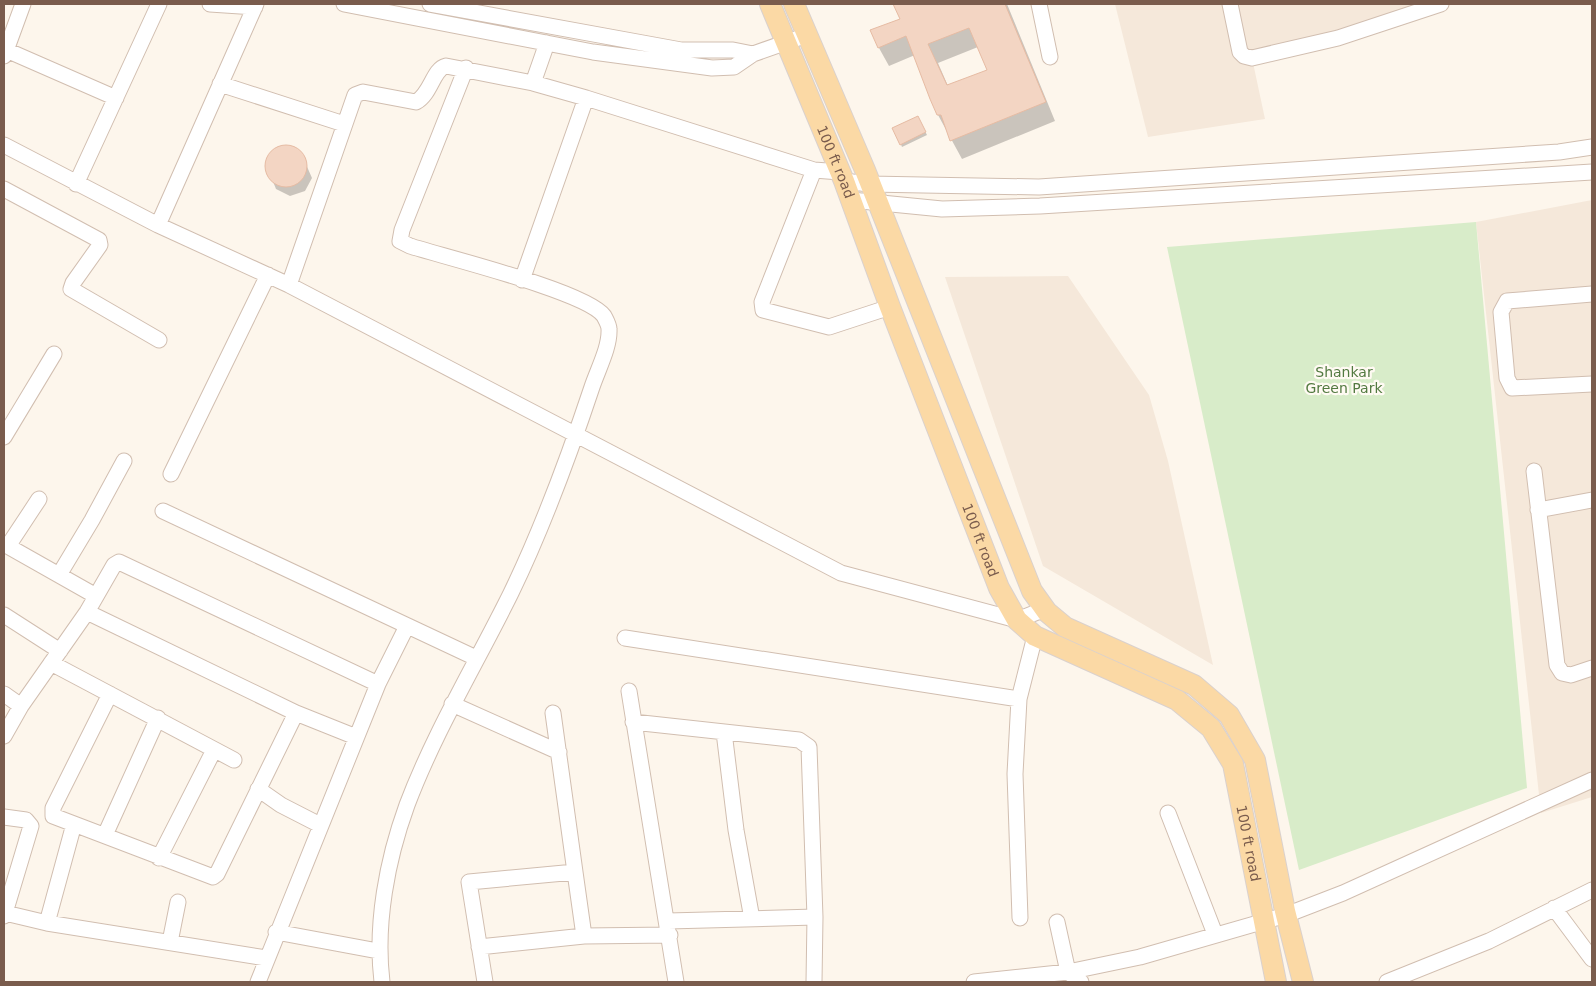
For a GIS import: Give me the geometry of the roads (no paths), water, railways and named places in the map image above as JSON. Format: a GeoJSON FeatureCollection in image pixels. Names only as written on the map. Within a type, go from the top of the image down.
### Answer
{"type":"FeatureCollection","features":[{"type":"Feature","properties":{"kind":"main road","name":"100 ft road"},"geometry":{"type":"LineString","coordinates":[[770,4],[842,176],[998,588],[1017,620],[1035,636],[1178,700],[1211,728],[1233,764],[1276,982]]}},
{"type":"Feature","properties":{"kind":"main road","name":"100 ft road"},"geometry":{"type":"LineString","coordinates":[[794,4],[869,184],[1021,568],[1032,591],[1046,609],[1065,627],[1194,685],[1229,715],[1255,760],[1286,915],[1303,982]]}},
{"type":"Feature","properties":{"kind":"street"},"geometry":{"type":"LineString","coordinates":[[23,4],[5,51],[116,98]]}},
{"type":"Feature","properties":{"kind":"street"},"geometry":{"type":"LineString","coordinates":[[76,184],[159,4]]}},
{"type":"Feature","properties":{"kind":"street"},"geometry":{"type":"LineString","coordinates":[[158,225],[255,5],[210,4]]}},
{"type":"Feature","properties":{"kind":"street"},"geometry":{"type":"LineString","coordinates":[[344,4],[399,9],[547,43],[712,68],[734,66],[753,54],[807,35]]}},
{"type":"Feature","properties":{"kind":"street"},"geometry":{"type":"LineString","coordinates":[[430,4],[681,50],[733,50],[753,54]]}},
{"type":"Feature","properties":{"kind":"street"},"geometry":{"type":"LineString","coordinates":[[1038,4],[1050,57]]}},
{"type":"Feature","properties":{"kind":"street"},"geometry":{"type":"LineString","coordinates":[[1230,4],[1240,52],[1244,56],[1252,58],[1338,38],[1441,4]]}},
{"type":"Feature","properties":{"kind":"street"},"geometry":{"type":"LineString","coordinates":[[533,83],[547,43]]}},
{"type":"Feature","properties":{"kind":"street"},"geometry":{"type":"LineString","coordinates":[[289,285],[352,100],[359,92],[416,102],[425,95],[441,67],[466,68],[533,83],[814,170],[869,184],[1039,187],[1559,152],[1592,147]]}},
{"type":"Feature","properties":{"kind":"street"},"geometry":{"type":"LineString","coordinates":[[382,982],[378,951],[392,854],[407,806],[452,704],[510,594],[534,542],[576,434],[606,344],[609,328],[600,312],[586,302],[522,280],[410,246],[400,241],[402,230],[466,68]]}},
{"type":"Feature","properties":{"kind":"street"},"geometry":{"type":"LineString","coordinates":[[220,84],[344,124]]}},
{"type":"Feature","properties":{"kind":"street"},"geometry":{"type":"LineString","coordinates":[[522,280],[586,98]]}},
{"type":"Feature","properties":{"kind":"street"},"geometry":{"type":"LineString","coordinates":[[4,145],[158,225],[289,285],[841,573],[1017,620],[1046,609]]}},
{"type":"Feature","properties":{"kind":"street"},"geometry":{"type":"LineString","coordinates":[[814,170],[762,302],[764,310],[830,327],[890,307]]}},
{"type":"Feature","properties":{"kind":"street"},"geometry":{"type":"LineString","coordinates":[[851,200],[876,204],[942,209],[1040,206],[1592,172]]}},
{"type":"Feature","properties":{"kind":"street"},"geometry":{"type":"LineString","coordinates":[[4,189],[99,240],[100,245],[71,289],[159,340]]}},
{"type":"Feature","properties":{"kind":"street"},"geometry":{"type":"LineString","coordinates":[[171,474],[268,275]]}},
{"type":"Feature","properties":{"kind":"street"},"geometry":{"type":"LineString","coordinates":[[1592,294],[1507,301],[1501,312],[1507,378],[1512,388],[1592,384]]}},
{"type":"Feature","properties":{"kind":"street"},"geometry":{"type":"LineString","coordinates":[[4,437],[54,354]]}},
{"type":"Feature","properties":{"kind":"street"},"geometry":{"type":"LineString","coordinates":[[59,575],[124,461]]}},
{"type":"Feature","properties":{"kind":"street"},"geometry":{"type":"LineString","coordinates":[[1534,471],[1557,665],[1562,673],[1571,675],[1592,668]]}},
{"type":"Feature","properties":{"kind":"street"},"geometry":{"type":"LineString","coordinates":[[39,500],[6,545],[96,596]]}},
{"type":"Feature","properties":{"kind":"street"},"geometry":{"type":"LineString","coordinates":[[1538,510],[1592,500]]}},
{"type":"Feature","properties":{"kind":"street"},"geometry":{"type":"LineString","coordinates":[[163,511],[476,658]]}},
{"type":"Feature","properties":{"kind":"street"},"geometry":{"type":"LineString","coordinates":[[4,736],[22,706],[86,612],[114,565],[122,562],[378,684]]}},
{"type":"Feature","properties":{"kind":"street"},"geometry":{"type":"LineString","coordinates":[[86,612],[296,713],[356,737]]}},
{"type":"Feature","properties":{"kind":"street"},"geometry":{"type":"LineString","coordinates":[[4,615],[60,650]]}},
{"type":"Feature","properties":{"kind":"street"},"geometry":{"type":"LineString","coordinates":[[258,982],[276,932],[378,684],[408,626]]}},
{"type":"Feature","properties":{"kind":"street"},"geometry":{"type":"LineString","coordinates":[[1020,918],[1015,774],[1019,699],[1035,636]]}},
{"type":"Feature","properties":{"kind":"street"},"geometry":{"type":"LineString","coordinates":[[625,638],[1019,699]]}},
{"type":"Feature","properties":{"kind":"street"},"geometry":{"type":"LineString","coordinates":[[51,663],[158,718],[234,760]]}},
{"type":"Feature","properties":{"kind":"street"},"geometry":{"type":"LineString","coordinates":[[629,691],[669,928],[676,982]]}},
{"type":"Feature","properties":{"kind":"street"},"geometry":{"type":"LineString","coordinates":[[4,694],[22,706]]}},
{"type":"Feature","properties":{"kind":"street"},"geometry":{"type":"LineString","coordinates":[[110,694],[52,813],[55,817],[210,877],[215,876],[296,713]]}},
{"type":"Feature","properties":{"kind":"street"},"geometry":{"type":"LineString","coordinates":[[452,704],[559,752]]}},
{"type":"Feature","properties":{"kind":"street"},"geometry":{"type":"LineString","coordinates":[[554,713],[584,936]]}},
{"type":"Feature","properties":{"kind":"street"},"geometry":{"type":"LineString","coordinates":[[105,835],[158,718]]}},
{"type":"Feature","properties":{"kind":"street"},"geometry":{"type":"LineString","coordinates":[[633,722],[799,740],[810,747],[815,917],[814,982]]}},
{"type":"Feature","properties":{"kind":"street"},"geometry":{"type":"LineString","coordinates":[[724,732],[736,830],[752,919]]}},
{"type":"Feature","properties":{"kind":"street"},"geometry":{"type":"LineString","coordinates":[[159,858],[214,750]]}},
{"type":"Feature","properties":{"kind":"street"},"geometry":{"type":"LineString","coordinates":[[974,982],[1068,972],[1140,957],[1263,920],[1286,915],[1343,893],[1592,780]]}},
{"type":"Feature","properties":{"kind":"street"},"geometry":{"type":"LineString","coordinates":[[258,789],[281,805],[320,826]]}},
{"type":"Feature","properties":{"kind":"street"},"geometry":{"type":"LineString","coordinates":[[1168,813],[1215,934]]}},
{"type":"Feature","properties":{"kind":"street"},"geometry":{"type":"LineString","coordinates":[[4,818],[26,820],[31,823],[4,915],[266,958]]}},
{"type":"Feature","properties":{"kind":"street"},"geometry":{"type":"LineString","coordinates":[[47,923],[74,824]]}},
{"type":"Feature","properties":{"kind":"street"},"geometry":{"type":"LineString","coordinates":[[485,982],[468,884],[470,880],[575,872]]}},
{"type":"Feature","properties":{"kind":"street"},"geometry":{"type":"LineString","coordinates":[[1387,982],[1489,941],[1592,890]]}},
{"type":"Feature","properties":{"kind":"street"},"geometry":{"type":"LineString","coordinates":[[170,942],[178,902]]}},
{"type":"Feature","properties":{"kind":"street"},"geometry":{"type":"LineString","coordinates":[[1554,908],[1592,959]]}},
{"type":"Feature","properties":{"kind":"street"},"geometry":{"type":"LineString","coordinates":[[478,947],[752,919],[815,917]]}},
{"type":"Feature","properties":{"kind":"street"},"geometry":{"type":"LineString","coordinates":[[1057,922],[1068,972],[1081,982]]}},
{"type":"Feature","properties":{"kind":"street"},"geometry":{"type":"LineString","coordinates":[[276,932],[378,951]]}},
{"type":"Feature","properties":{"kind":"park label","name":"Shankar Green Park"},"geometry":{"type":"Point","coordinates":[1344,380]}}]}
